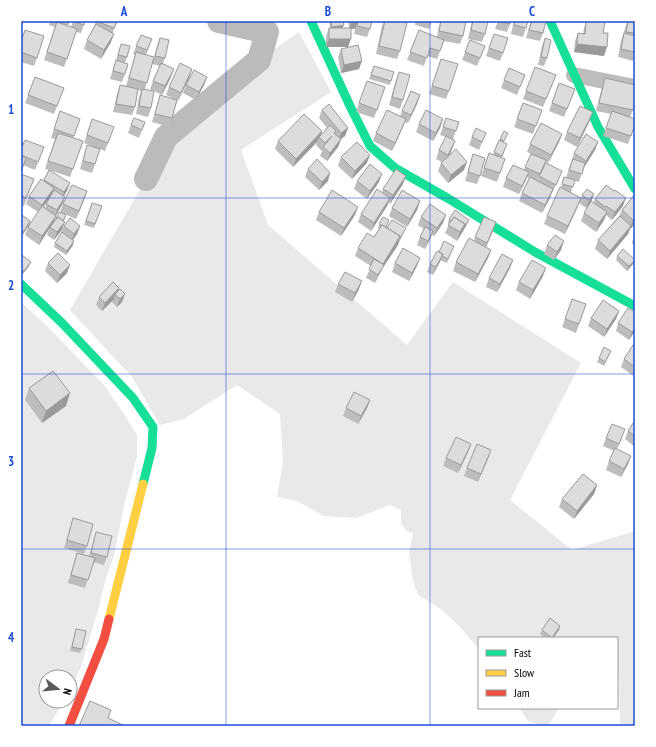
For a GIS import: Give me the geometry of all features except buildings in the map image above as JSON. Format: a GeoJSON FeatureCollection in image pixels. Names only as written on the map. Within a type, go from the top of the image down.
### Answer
{"type":"FeatureCollection","features":[{"type":"Feature","properties":{"kind":"street"},"geometry":{"type":"LineString","coordinates":[[310,21],[370,146],[395,168],[536,252],[635,306]]}},
{"type":"Feature","properties":{"kind":"street"},"geometry":{"type":"LineString","coordinates":[[550,21],[598,127],[630,173],[635,189]]}},
{"type":"Feature","properties":{"kind":"street"},"geometry":{"type":"LineString","coordinates":[[574,75],[635,87]]}},
{"type":"Feature","properties":{"kind":"street"},"geometry":{"type":"LineString","coordinates":[[21,284],[62,323],[133,398],[152,427],[152,448],[104,640],[69,726]]}},
{"type":"Feature","properties":{"kind":"shaded area"},"geometry":{"type":"Polygon","coordinates":[[[299,32],[331,92],[241,150],[268,225],[407,345],[453,282],[581,363],[510,500],[572,550],[635,531],[635,726],[620,726],[618,637],[478,637],[478,648],[460,627],[442,610],[418,595],[413,581],[409,553],[413,533],[406,531],[401,523],[401,510],[390,505],[356,518],[324,516],[297,501],[277,497],[283,461],[280,414],[237,385],[184,419],[160,425],[132,377],[70,310],[146,179],[166,137],[259,60],[299,32]]]}},
{"type":"Feature","properties":{"kind":"shaded area"},"geometry":{"type":"Polygon","coordinates":[[[21,302],[47,326],[104,385],[137,435],[137,457],[124,505],[114,556],[106,578],[81,667],[78,673],[78,669],[38,669],[38,709],[59,709],[49,726],[21,726],[21,302]]]}},
{"type":"Feature","properties":{"kind":"shaded area"},"geometry":{"type":"Polygon","coordinates":[[[520,709],[558,709],[548,726],[541,726],[528,721],[520,709]]]}},
{"type":"Feature","properties":{"kind":"waterway"},"geometry":{"type":"LineString","coordinates":[[146,179],[166,137],[259,60],[267,32],[219,21]]}},
{"type":"Feature","properties":{"kind":"traffic: fast"},"geometry":{"type":"LineString","coordinates":[[311,21],[370,146],[395,168],[449,199],[535,252],[635,306]]}},
{"type":"Feature","properties":{"kind":"traffic: fast"},"geometry":{"type":"LineString","coordinates":[[550,21],[598,127],[635,189]]}},
{"type":"Feature","properties":{"kind":"traffic: fast"},"geometry":{"type":"LineString","coordinates":[[21,284],[62,323],[133,398],[153,427],[152,448],[143,484]]}},
{"type":"Feature","properties":{"kind":"traffic: slow"},"geometry":{"type":"LineString","coordinates":[[109,619],[143,484]]}},
{"type":"Feature","properties":{"kind":"traffic: jam"},"geometry":{"type":"LineString","coordinates":[[69,726],[104,639],[109,619]]}}]}
